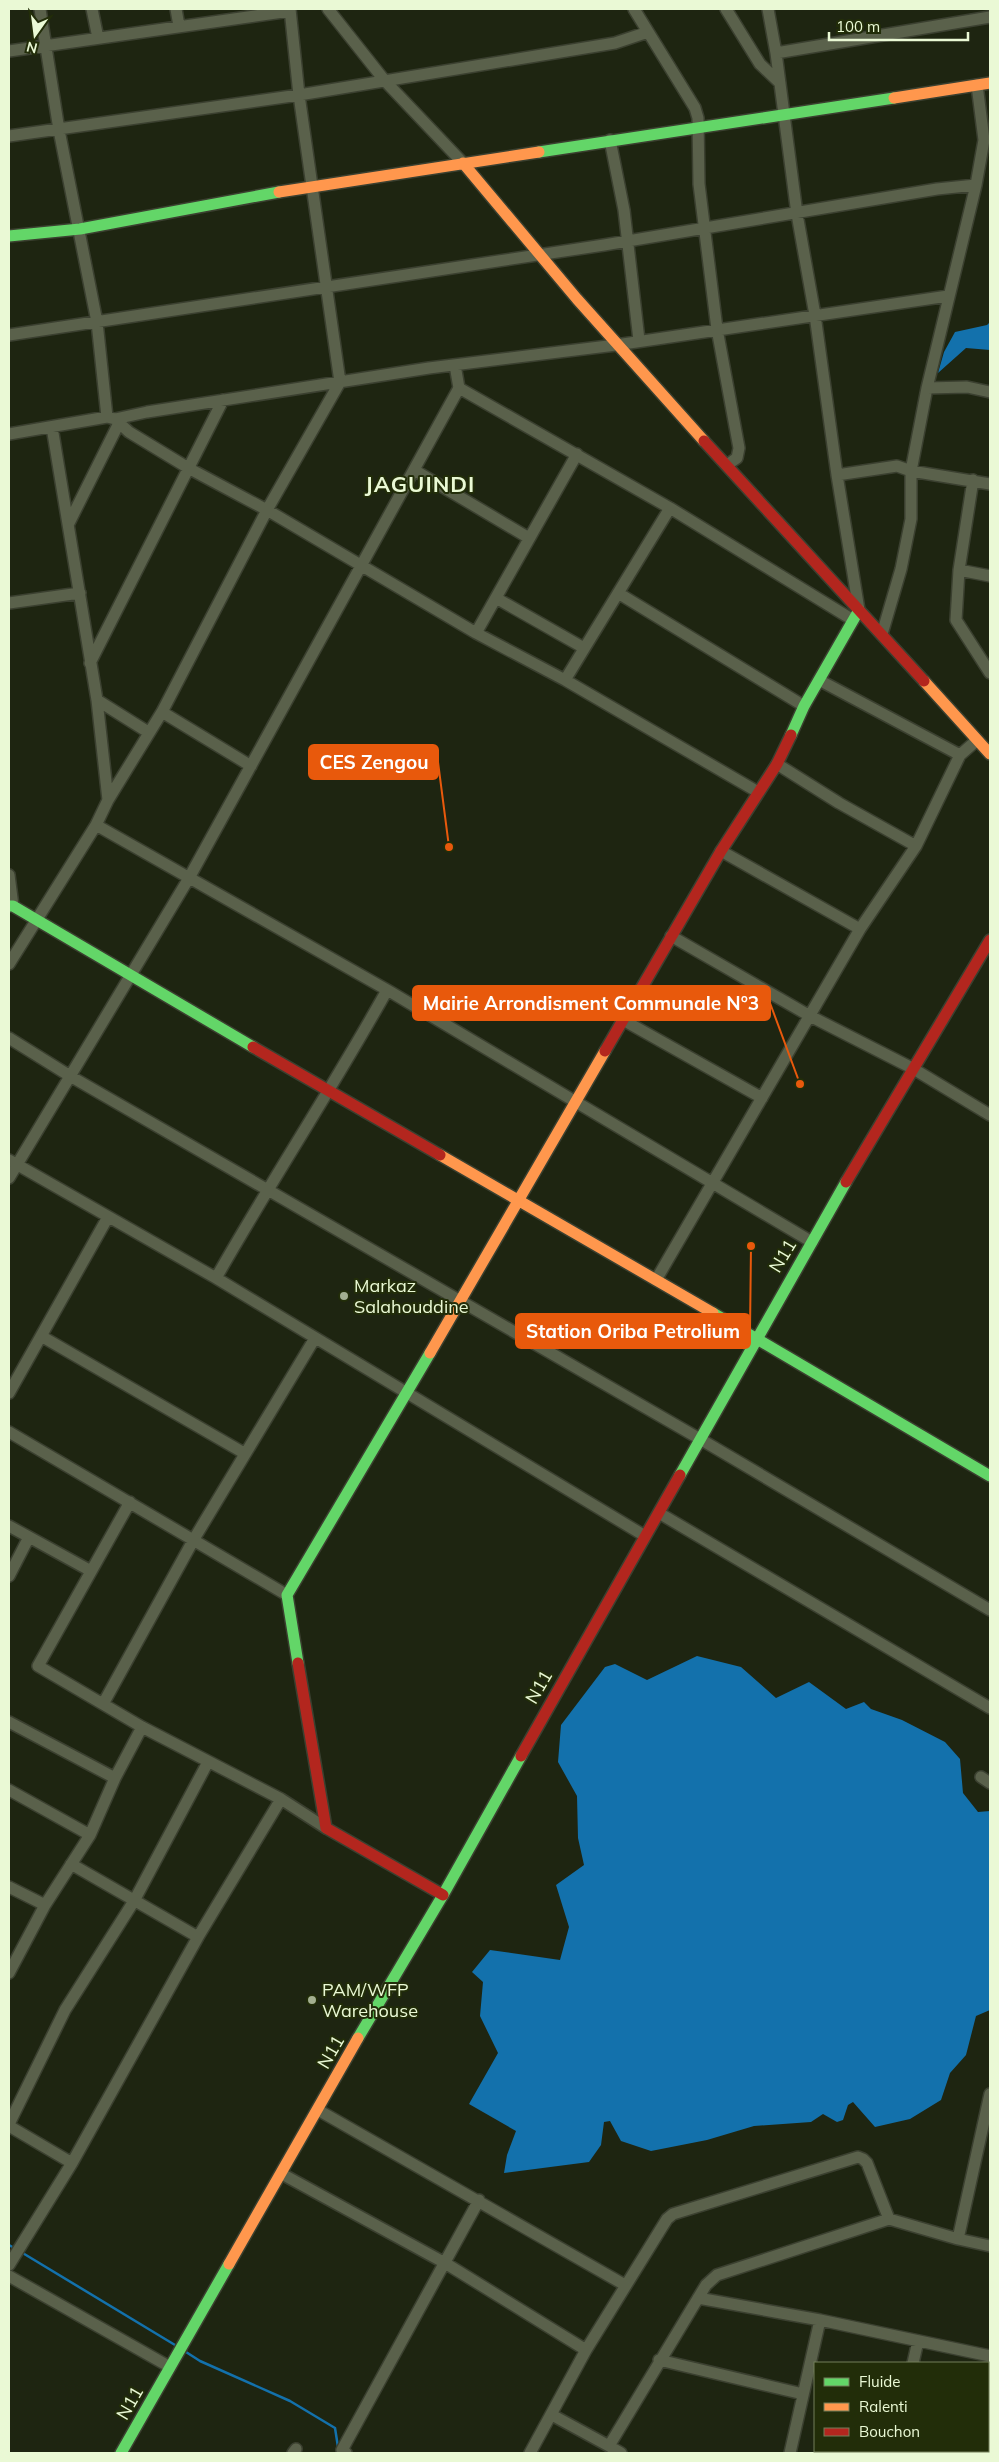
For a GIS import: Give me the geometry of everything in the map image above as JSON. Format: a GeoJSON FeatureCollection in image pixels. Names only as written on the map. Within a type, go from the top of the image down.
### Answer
{"type":"FeatureCollection","features":[{"type":"Feature","properties":{"kind":"street"},"geometry":{"type":"LineString","coordinates":[[40,9],[59,130],[98,322],[114,420],[69,523]]}},
{"type":"Feature","properties":{"kind":"street"},"geometry":{"type":"LineString","coordinates":[[92,9],[98,38]]}},
{"type":"Feature","properties":{"kind":"street"},"geometry":{"type":"LineString","coordinates":[[176,9],[179,26]]}},
{"type":"Feature","properties":{"kind":"street"},"geometry":{"type":"LineString","coordinates":[[328,9],[384,81],[463,163],[537,254],[616,345],[727,465],[856,615]]}},
{"type":"Feature","properties":{"kind":"street"},"geometry":{"type":"LineString","coordinates":[[634,9],[695,108],[699,128],[699,184],[704,229],[717,329],[739,448],[737,458],[727,465]]}},
{"type":"Feature","properties":{"kind":"street"},"geometry":{"type":"LineString","coordinates":[[726,9],[760,64],[780,83]]}},
{"type":"Feature","properties":{"kind":"street"},"geometry":{"type":"LineString","coordinates":[[326,1828],[287,1594],[721,851],[777,764],[804,706],[856,615],[815,315],[797,214],[785,115],[768,9]]}},
{"type":"Feature","properties":{"kind":"street"},"geometry":{"type":"LineString","coordinates":[[776,53],[990,18],[988,9]]}},
{"type":"Feature","properties":{"kind":"street"},"geometry":{"type":"LineString","coordinates":[[9,51],[290,10],[299,95],[340,382],[267,510],[162,712],[108,800],[96,825],[35,919],[9,964]]}},
{"type":"Feature","properties":{"kind":"street"},"geometry":{"type":"LineString","coordinates":[[9,136],[299,95],[615,43],[648,32]]}},
{"type":"Feature","properties":{"kind":"street"},"geometry":{"type":"LineString","coordinates":[[9,236],[80,229],[312,186],[990,83]]}},
{"type":"Feature","properties":{"kind":"street"},"geometry":{"type":"LineString","coordinates":[[882,634],[901,569],[911,519],[911,471],[927,388],[976,185],[985,134],[977,85]]}},
{"type":"Feature","properties":{"kind":"street"},"geometry":{"type":"LineString","coordinates":[[610,140],[624,210],[639,340]]}},
{"type":"Feature","properties":{"kind":"street"},"geometry":{"type":"LineString","coordinates":[[9,335],[704,229],[976,185]]}},
{"type":"Feature","properties":{"kind":"street"},"geometry":{"type":"LineString","coordinates":[[9,434],[114,420],[223,400],[455,365],[616,345],[639,340],[948,296]]}},
{"type":"Feature","properties":{"kind":"street"},"geometry":{"type":"LineString","coordinates":[[9,1178],[13,1162],[70,1076],[128,976],[189,878],[459,388],[455,365]]}},
{"type":"Feature","properties":{"kind":"street"},"geometry":{"type":"LineString","coordinates":[[927,388],[967,387],[990,392]]}},
{"type":"Feature","properties":{"kind":"street"},"geometry":{"type":"LineString","coordinates":[[459,388],[856,615],[882,634],[976,741],[990,754]]}},
{"type":"Feature","properties":{"kind":"street"},"geometry":{"type":"LineString","coordinates":[[90,662],[190,469],[223,400]]}},
{"type":"Feature","properties":{"kind":"street"},"geometry":{"type":"LineString","coordinates":[[114,420],[190,469],[267,510],[476,633],[565,680],[758,792]]}},
{"type":"Feature","properties":{"kind":"street"},"geometry":{"type":"LineString","coordinates":[[52,427],[97,700],[108,800]]}},
{"type":"Feature","properties":{"kind":"street"},"geometry":{"type":"LineString","coordinates":[[476,633],[577,454]]}},
{"type":"Feature","properties":{"kind":"street"},"geometry":{"type":"LineString","coordinates":[[837,474],[897,466],[911,471],[990,484]]}},
{"type":"Feature","properties":{"kind":"street"},"geometry":{"type":"LineString","coordinates":[[414,470],[529,538]]}},
{"type":"Feature","properties":{"kind":"street"},"geometry":{"type":"LineString","coordinates":[[973,480],[959,570],[956,620],[990,673]]}},
{"type":"Feature","properties":{"kind":"street"},"geometry":{"type":"LineString","coordinates":[[565,680],[670,508]]}},
{"type":"Feature","properties":{"kind":"street"},"geometry":{"type":"LineString","coordinates":[[959,570],[990,576]]}},
{"type":"Feature","properties":{"kind":"street"},"geometry":{"type":"LineString","coordinates":[[9,603],[80,593]]}},
{"type":"Feature","properties":{"kind":"street"},"geometry":{"type":"LineString","coordinates":[[618,593],[804,706]]}},
{"type":"Feature","properties":{"kind":"street"},"geometry":{"type":"LineString","coordinates":[[496,598],[584,648]]}},
{"type":"Feature","properties":{"kind":"street"},"geometry":{"type":"LineString","coordinates":[[819,680],[960,755]]}},
{"type":"Feature","properties":{"kind":"street"},"geometry":{"type":"LineString","coordinates":[[97,700],[148,732]]}},
{"type":"Feature","properties":{"kind":"street"},"geometry":{"type":"LineString","coordinates":[[162,712],[251,766]]}},
{"type":"Feature","properties":{"kind":"street"},"geometry":{"type":"LineString","coordinates":[[656,1280],[860,929],[916,846],[960,755],[976,741]]}},
{"type":"Feature","properties":{"kind":"street"},"geometry":{"type":"LineString","coordinates":[[777,764],[839,803],[916,846]]}},
{"type":"Feature","properties":{"kind":"street"},"geometry":{"type":"LineString","coordinates":[[96,825],[386,992],[812,1242]]}},
{"type":"Feature","properties":{"kind":"street"},"geometry":{"type":"LineString","coordinates":[[721,851],[860,929]]}},
{"type":"Feature","properties":{"kind":"street"},"geometry":{"type":"LineString","coordinates":[[9,875],[11,906],[128,976],[656,1280],[990,1476]]}},
{"type":"Feature","properties":{"kind":"street"},"geometry":{"type":"LineString","coordinates":[[671,936],[810,1016],[912,1068],[990,1115]]}},
{"type":"Feature","properties":{"kind":"street","name":"N11"},"geometry":{"type":"LineString","coordinates":[[121,2453],[403,1960],[443,1895],[812,1242],[912,1068],[990,940]]}},
{"type":"Feature","properties":{"kind":"street"},"geometry":{"type":"LineString","coordinates":[[216,1278],[266,1190],[330,1091],[386,992]]}},
{"type":"Feature","properties":{"kind":"street"},"geometry":{"type":"LineString","coordinates":[[623,1020],[762,1098]]}},
{"type":"Feature","properties":{"kind":"street"},"geometry":{"type":"LineString","coordinates":[[9,1038],[70,1076],[459,1302],[700,1439],[990,1610]]}},
{"type":"Feature","properties":{"kind":"street"},"geometry":{"type":"LineString","coordinates":[[13,1162],[216,1278],[645,1536]]}},
{"type":"Feature","properties":{"kind":"street"},"geometry":{"type":"LineString","coordinates":[[9,1393],[108,1217]]}},
{"type":"Feature","properties":{"kind":"street"},"geometry":{"type":"LineString","coordinates":[[41,1336],[244,1453]]}},
{"type":"Feature","properties":{"kind":"street"},"geometry":{"type":"LineString","coordinates":[[103,1704],[194,1539],[244,1453],[315,1338]]}},
{"type":"Feature","properties":{"kind":"street"},"geometry":{"type":"LineString","coordinates":[[9,1432],[287,1594]]}},
{"type":"Feature","properties":{"kind":"street"},"geometry":{"type":"LineString","coordinates":[[130,1502],[38,1666],[142,1727],[281,1799],[326,1828],[443,1895]]}},
{"type":"Feature","properties":{"kind":"street"},"geometry":{"type":"LineString","coordinates":[[659,1513],[990,1708]]}},
{"type":"Feature","properties":{"kind":"street"},"geometry":{"type":"LineString","coordinates":[[9,1526],[91,1571]]}},
{"type":"Feature","properties":{"kind":"street"},"geometry":{"type":"LineString","coordinates":[[9,1576],[29,1537]]}},
{"type":"Feature","properties":{"kind":"street"},"geometry":{"type":"LineString","coordinates":[[9,1722],[115,1778]]}},
{"type":"Feature","properties":{"kind":"street"},"geometry":{"type":"LineString","coordinates":[[9,1973],[45,1904],[90,1835],[115,1778],[142,1727]]}},
{"type":"Feature","properties":{"kind":"street"},"geometry":{"type":"LineString","coordinates":[[72,2163],[9,2125],[65,2010],[134,1901],[208,1762]]}},
{"type":"Feature","properties":{"kind":"street"},"geometry":{"type":"LineString","coordinates":[[9,1790],[90,1835]]}},
{"type":"Feature","properties":{"kind":"street"},"geometry":{"type":"LineString","coordinates":[[9,2265],[72,2163],[198,1937],[281,1799]]}},
{"type":"Feature","properties":{"kind":"street"},"geometry":{"type":"LineString","coordinates":[[71,1864],[198,1937]]}},
{"type":"Feature","properties":{"kind":"street"},"geometry":{"type":"LineString","coordinates":[[9,1887],[45,1904]]}},
{"type":"Feature","properties":{"kind":"street"},"geometry":{"type":"LineString","coordinates":[[958,2239],[990,2094]]}},
{"type":"Feature","properties":{"kind":"street"},"geometry":{"type":"LineString","coordinates":[[318,2110],[479,2200],[507,2219],[625,2284]]}},
{"type":"Feature","properties":{"kind":"street"},"geometry":{"type":"LineString","coordinates":[[530,2453],[586,2350],[625,2284],[667,2219],[673,2214],[858,2157],[863,2159],[866,2164],[889,2219]]}},
{"type":"Feature","properties":{"kind":"street"},"geometry":{"type":"LineString","coordinates":[[282,2174],[445,2264],[586,2350]]}},
{"type":"Feature","properties":{"kind":"street"},"geometry":{"type":"LineString","coordinates":[[346,2453],[342,2450],[479,2200]]}},
{"type":"Feature","properties":{"kind":"street"},"geometry":{"type":"LineString","coordinates":[[609,2446],[659,2360],[706,2285],[717,2275],[889,2219],[958,2239],[990,2246]]}},
{"type":"Feature","properties":{"kind":"street"},"geometry":{"type":"LineString","coordinates":[[9,2276],[173,2362]]}},
{"type":"Feature","properties":{"kind":"street"},"geometry":{"type":"LineString","coordinates":[[698,2298],[820,2320],[990,2356]]}},
{"type":"Feature","properties":{"kind":"street"},"geometry":{"type":"LineString","coordinates":[[790,2453],[820,2320]]}},
{"type":"Feature","properties":{"kind":"street"},"geometry":{"type":"LineString","coordinates":[[913,2362],[918,2340]]}},
{"type":"Feature","properties":{"kind":"street"},"geometry":{"type":"LineString","coordinates":[[659,2360],[803,2394]]}},
{"type":"Feature","properties":{"kind":"street"},"geometry":{"type":"LineString","coordinates":[[552,2415],[621,2453]]}},
{"type":"Feature","properties":{"kind":"water"},"geometry":{"type":"Polygon","coordinates":[[[990,322],[990,350],[966,348],[938,373],[944,352],[955,332],[987,325],[990,322]]]}},
{"type":"Feature","properties":{"kind":"water"},"geometry":{"type":"Polygon","coordinates":[[[697,1656],[741,1667],[776,1698],[809,1682],[846,1709],[864,1702],[871,1709],[902,1720],[945,1742],[960,1759],[963,1793],[978,1812],[990,1811],[990,2010],[976,2016],[966,2055],[950,2073],[941,2100],[910,2119],[875,2127],[853,2102],[848,2105],[843,2120],[837,2122],[823,2114],[811,2122],[754,2126],[707,2140],[651,2151],[621,2141],[610,2121],[604,2122],[601,2145],[589,2162],[504,2173],[507,2155],[516,2131],[469,2104],[498,2053],[480,2016],[483,1982],[472,1972],[490,1950],[560,1960],[569,1927],[556,1885],[584,1865],[578,1838],[577,1796],[558,1762],[561,1725],[605,1667],[615,1664],[647,1680],[697,1656]]]}},
{"type":"Feature","properties":{"kind":"waterway"},"geometry":{"type":"LineString","coordinates":[[9,2245],[14,2248]]}},
{"type":"Feature","properties":{"kind":"waterway"},"geometry":{"type":"LineString","coordinates":[[21,2252],[175,2345]]}},
{"type":"Feature","properties":{"kind":"waterway"},"geometry":{"type":"LineString","coordinates":[[186,2352],[200,2361],[290,2401],[335,2428],[338,2447]]}},
{"type":"Feature","properties":{"kind":"traffic: fast"},"geometry":{"type":"LineString","coordinates":[[539,152],[894,98]]}},
{"type":"Feature","properties":{"kind":"traffic: fast"},"geometry":{"type":"LineString","coordinates":[[9,236],[80,229],[279,192]]}},
{"type":"Feature","properties":{"kind":"traffic: fast"},"geometry":{"type":"LineString","coordinates":[[791,735],[804,706],[859,610]]}},
{"type":"Feature","properties":{"kind":"traffic: fast"},"geometry":{"type":"LineString","coordinates":[[9,906],[13,906],[253,1047]]}},
{"type":"Feature","properties":{"kind":"traffic: fast"},"geometry":{"type":"LineString","coordinates":[[680,1475],[846,1182]]}},
{"type":"Feature","properties":{"kind":"traffic: fast"},"geometry":{"type":"LineString","coordinates":[[713,1313],[990,1476]]}},
{"type":"Feature","properties":{"kind":"traffic: fast"},"geometry":{"type":"LineString","coordinates":[[298,1663],[287,1595],[430,1353]]}},
{"type":"Feature","properties":{"kind":"traffic: fast"},"geometry":{"type":"LineString","coordinates":[[358,2038],[443,1895],[521,1756]]}},
{"type":"Feature","properties":{"kind":"traffic: fast"},"geometry":{"type":"LineString","coordinates":[[121,2453],[229,2264]]}},
{"type":"Feature","properties":{"kind":"traffic: slow"},"geometry":{"type":"LineString","coordinates":[[894,98],[990,83]]}},
{"type":"Feature","properties":{"kind":"traffic: slow"},"geometry":{"type":"LineString","coordinates":[[279,192],[539,152]]}},
{"type":"Feature","properties":{"kind":"traffic: slow"},"geometry":{"type":"LineString","coordinates":[[463,163],[577,299],[704,441]]}},
{"type":"Feature","properties":{"kind":"traffic: slow"},"geometry":{"type":"LineString","coordinates":[[924,681],[990,754]]}},
{"type":"Feature","properties":{"kind":"traffic: slow"},"geometry":{"type":"LineString","coordinates":[[430,1353],[605,1051]]}},
{"type":"Feature","properties":{"kind":"traffic: slow"},"geometry":{"type":"LineString","coordinates":[[440,1155],[713,1313]]}},
{"type":"Feature","properties":{"kind":"traffic: slow"},"geometry":{"type":"LineString","coordinates":[[229,2264],[358,2038]]}},
{"type":"Feature","properties":{"kind":"traffic: jam"},"geometry":{"type":"LineString","coordinates":[[704,441],[924,681]]}},
{"type":"Feature","properties":{"kind":"traffic: jam"},"geometry":{"type":"LineString","coordinates":[[605,1051],[721,851],[777,764],[791,735]]}},
{"type":"Feature","properties":{"kind":"traffic: jam"},"geometry":{"type":"LineString","coordinates":[[846,1182],[990,940]]}},
{"type":"Feature","properties":{"kind":"traffic: jam"},"geometry":{"type":"LineString","coordinates":[[253,1047],[440,1155]]}},
{"type":"Feature","properties":{"kind":"traffic: jam"},"geometry":{"type":"LineString","coordinates":[[521,1756],[680,1475]]}},
{"type":"Feature","properties":{"kind":"traffic: jam"},"geometry":{"type":"LineString","coordinates":[[298,1663],[326,1828],[443,1895]]}},
{"type":"Feature","properties":{"kind":"place","name":"CES Zengou"},"geometry":{"type":"Point","coordinates":[449,847]}},
{"type":"Feature","properties":{"kind":"place","name":"Mairie Arrondisment Communale N°3"},"geometry":{"type":"Point","coordinates":[800,1084]}},
{"type":"Feature","properties":{"kind":"place","name":"Station Oriba Petrolium"},"geometry":{"type":"Point","coordinates":[751,1246]}},
{"type":"Feature","properties":{"kind":"place","name":"Markaz Salahouddine"},"geometry":{"type":"Point","coordinates":[344,1296]}},
{"type":"Feature","properties":{"kind":"place","name":"PAM/WFP Warehouse"},"geometry":{"type":"Point","coordinates":[312,2000]}},
{"type":"Feature","properties":{"kind":"district","name":"JAGUINDI"},"geometry":{"type":"Point","coordinates":[420,484]}}]}
